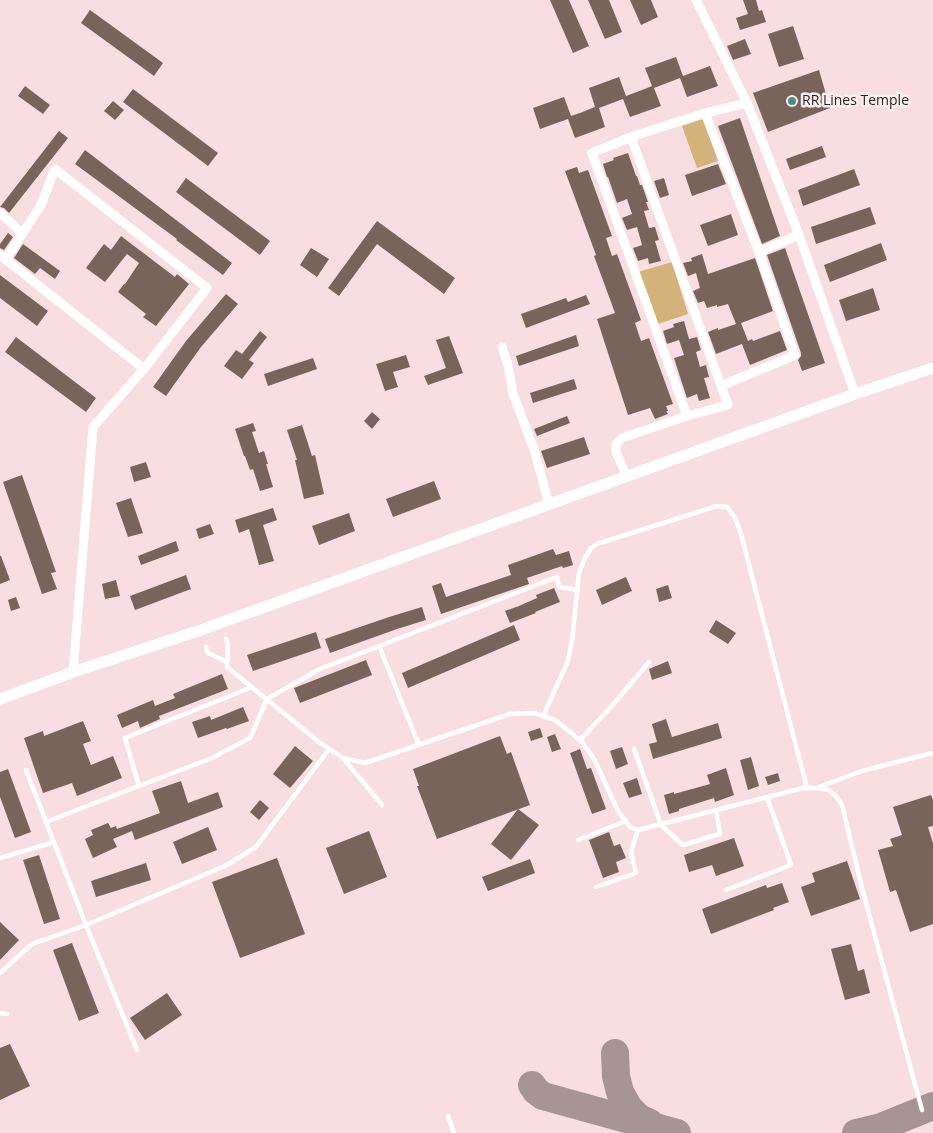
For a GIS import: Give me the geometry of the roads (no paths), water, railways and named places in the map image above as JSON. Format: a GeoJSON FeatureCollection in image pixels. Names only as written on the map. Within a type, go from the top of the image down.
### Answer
{"type":"FeatureCollection","features":[{"type":"Feature","properties":{"kind":"street"},"geometry":{"type":"LineString","coordinates":[[696,0],[747,103],[799,235],[855,394]]}},
{"type":"Feature","properties":{"kind":"street"},"geometry":{"type":"LineString","coordinates":[[687,416],[592,153],[631,137],[704,113],[747,103]]}},
{"type":"Feature","properties":{"kind":"street"},"geometry":{"type":"LineString","coordinates":[[704,113],[759,252],[795,355],[721,386]]}},
{"type":"Feature","properties":{"kind":"street"},"geometry":{"type":"LineString","coordinates":[[627,477],[616,452],[616,444],[622,438],[687,416],[728,405],[631,137]]}},
{"type":"Feature","properties":{"kind":"street"},"geometry":{"type":"LineString","coordinates":[[72,672],[93,427],[144,369],[207,288],[55,169],[41,205],[3,257],[144,369]]}},
{"type":"Feature","properties":{"kind":"street"},"geometry":{"type":"LineString","coordinates":[[0,213],[22,233]]}},
{"type":"Feature","properties":{"kind":"street"},"geometry":{"type":"LineString","coordinates":[[759,252],[799,235]]}},
{"type":"Feature","properties":{"kind":"street"},"geometry":{"type":"LineString","coordinates":[[502,348],[508,366],[513,394],[534,452],[549,505]]}},
{"type":"Feature","properties":{"kind":"street"},"geometry":{"type":"LineString","coordinates":[[0,699],[72,672],[198,631],[855,394],[933,368]]}},
{"type":"Feature","properties":{"kind":"lane"},"geometry":{"type":"LineString","coordinates":[[543,716],[568,662],[579,574],[591,548],[597,544],[717,506],[727,508],[736,518],[741,534],[806,788]]}},
{"type":"Feature","properties":{"kind":"lane"},"geometry":{"type":"LineString","coordinates":[[46,822],[212,758],[250,738],[267,700],[320,669],[557,577],[559,587],[578,590]]}},
{"type":"Feature","properties":{"kind":"lane"},"geometry":{"type":"LineString","coordinates":[[226,639],[228,645],[227,667],[319,742],[344,758],[365,763],[510,714],[534,713],[555,720],[580,740],[594,759],[618,810],[630,827],[638,830],[806,788],[828,790],[835,795],[842,805],[862,888],[922,1110]]}},
{"type":"Feature","properties":{"kind":"lane"},"geometry":{"type":"LineString","coordinates":[[379,646],[419,744]]}},
{"type":"Feature","properties":{"kind":"lane"},"geometry":{"type":"LineString","coordinates":[[206,647],[208,654],[228,662]]}},
{"type":"Feature","properties":{"kind":"lane"},"geometry":{"type":"LineString","coordinates":[[580,740],[649,662]]}},
{"type":"Feature","properties":{"kind":"lane"},"geometry":{"type":"LineString","coordinates":[[139,786],[125,738],[252,687]]}},
{"type":"Feature","properties":{"kind":"lane"},"geometry":{"type":"LineString","coordinates":[[0,973],[32,944],[86,925],[225,866],[256,847],[329,749]]}},
{"type":"Feature","properties":{"kind":"lane"},"geometry":{"type":"LineString","coordinates":[[634,749],[661,824],[684,845],[720,834],[716,810]]}},
{"type":"Feature","properties":{"kind":"lane"},"geometry":{"type":"LineString","coordinates":[[818,788],[862,771],[933,753]]}},
{"type":"Feature","properties":{"kind":"lane"},"geometry":{"type":"LineString","coordinates":[[344,758],[382,805]]}},
{"type":"Feature","properties":{"kind":"lane"},"geometry":{"type":"LineString","coordinates":[[26,770],[137,1050]]}},
{"type":"Feature","properties":{"kind":"lane"},"geometry":{"type":"LineString","coordinates":[[726,890],[792,865],[767,797]]}},
{"type":"Feature","properties":{"kind":"lane"},"geometry":{"type":"LineString","coordinates":[[578,840],[626,821]]}},
{"type":"Feature","properties":{"kind":"lane"},"geometry":{"type":"LineString","coordinates":[[596,887],[636,873],[631,852],[638,830]]}},
{"type":"Feature","properties":{"kind":"lane"},"geometry":{"type":"LineString","coordinates":[[0,858],[54,842]]}},
{"type":"Feature","properties":{"kind":"lane"},"geometry":{"type":"LineString","coordinates":[[0,1013],[7,1014]]}},
{"type":"Feature","properties":{"kind":"lane"},"geometry":{"type":"LineString","coordinates":[[448,1116],[454,1133]]}},
{"type":"Feature","properties":{"kind":"place","name":"RR Lines Temple"},"geometry":{"type":"Point","coordinates":[792,101]}}]}
